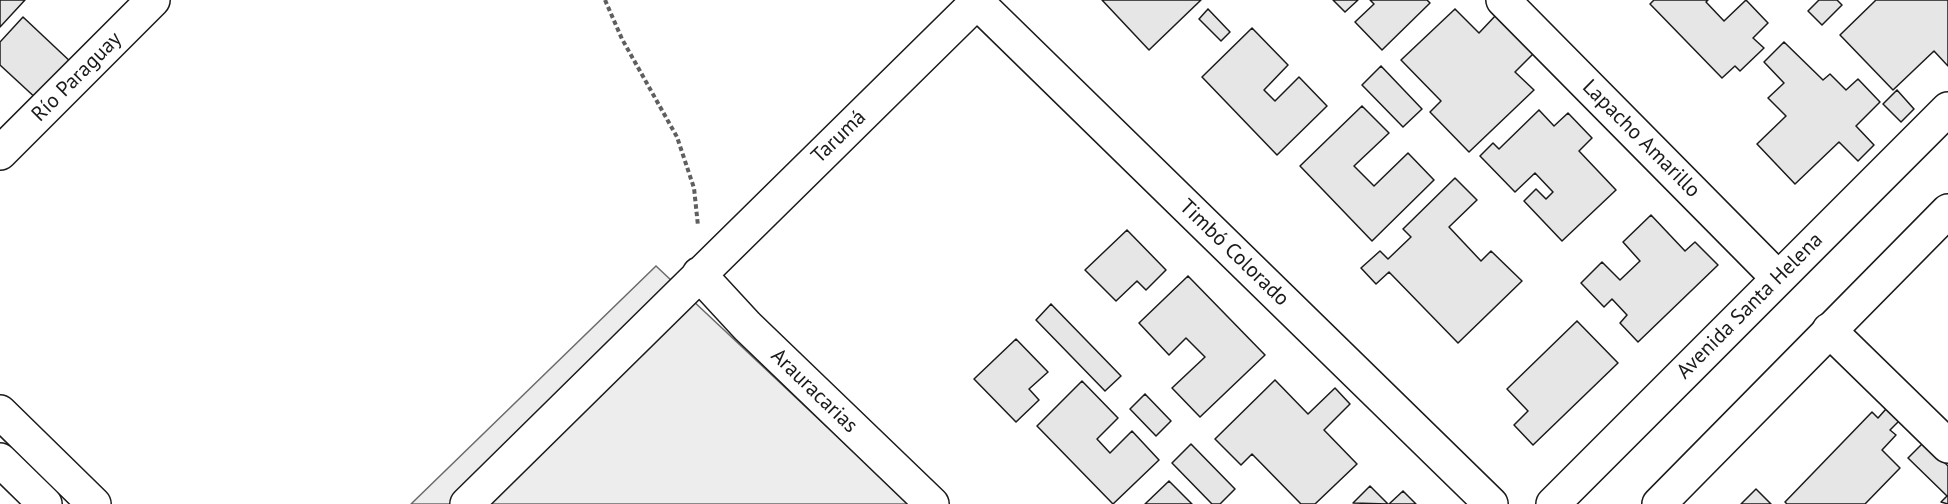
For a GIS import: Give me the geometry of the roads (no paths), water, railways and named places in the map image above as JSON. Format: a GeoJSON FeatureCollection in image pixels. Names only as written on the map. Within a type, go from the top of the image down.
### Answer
{"type":"FeatureCollection","features":[{"type":"Feature","properties":{"kind":"main road","name":"Río Paraguay"},"geometry":{"type":"LineString","coordinates":[[0,153],[153,0]]}},
{"type":"Feature","properties":{"kind":"main road","name":"Lapacho Amarillo"},"geometry":{"type":"LineString","coordinates":[[1503,0],[1778,278]]}},
{"type":"Feature","properties":{"kind":"main road","name":"Tarumá"},"geometry":{"type":"LineString","coordinates":[[467,504],[978,1]]}},
{"type":"Feature","properties":{"kind":"main road","name":"Timbó Colorado"},"geometry":{"type":"LineString","coordinates":[[978,1],[1491,504]]}},
{"type":"Feature","properties":{"kind":"main road","name":"Avenida Santa Helena"},"geometry":{"type":"LineString","coordinates":[[1553,504],[1948,109]]}},
{"type":"Feature","properties":{"kind":"main road"},"geometry":{"type":"LineString","coordinates":[[1659,504],[1948,212]]}},
{"type":"Feature","properties":{"kind":"main road","name":"Arauracarias"},"geometry":{"type":"LineString","coordinates":[[699,274],[747,326],[932,504]]}},
{"type":"Feature","properties":{"kind":"main road"},"geometry":{"type":"LineString","coordinates":[[1829,330],[1948,446]]}},
{"type":"Feature","properties":{"kind":"main road"},"geometry":{"type":"LineString","coordinates":[[0,412],[94,504]]}},
{"type":"Feature","properties":{"kind":"main road"},"geometry":{"type":"LineString","coordinates":[[0,460],[45,504]]}}]}
